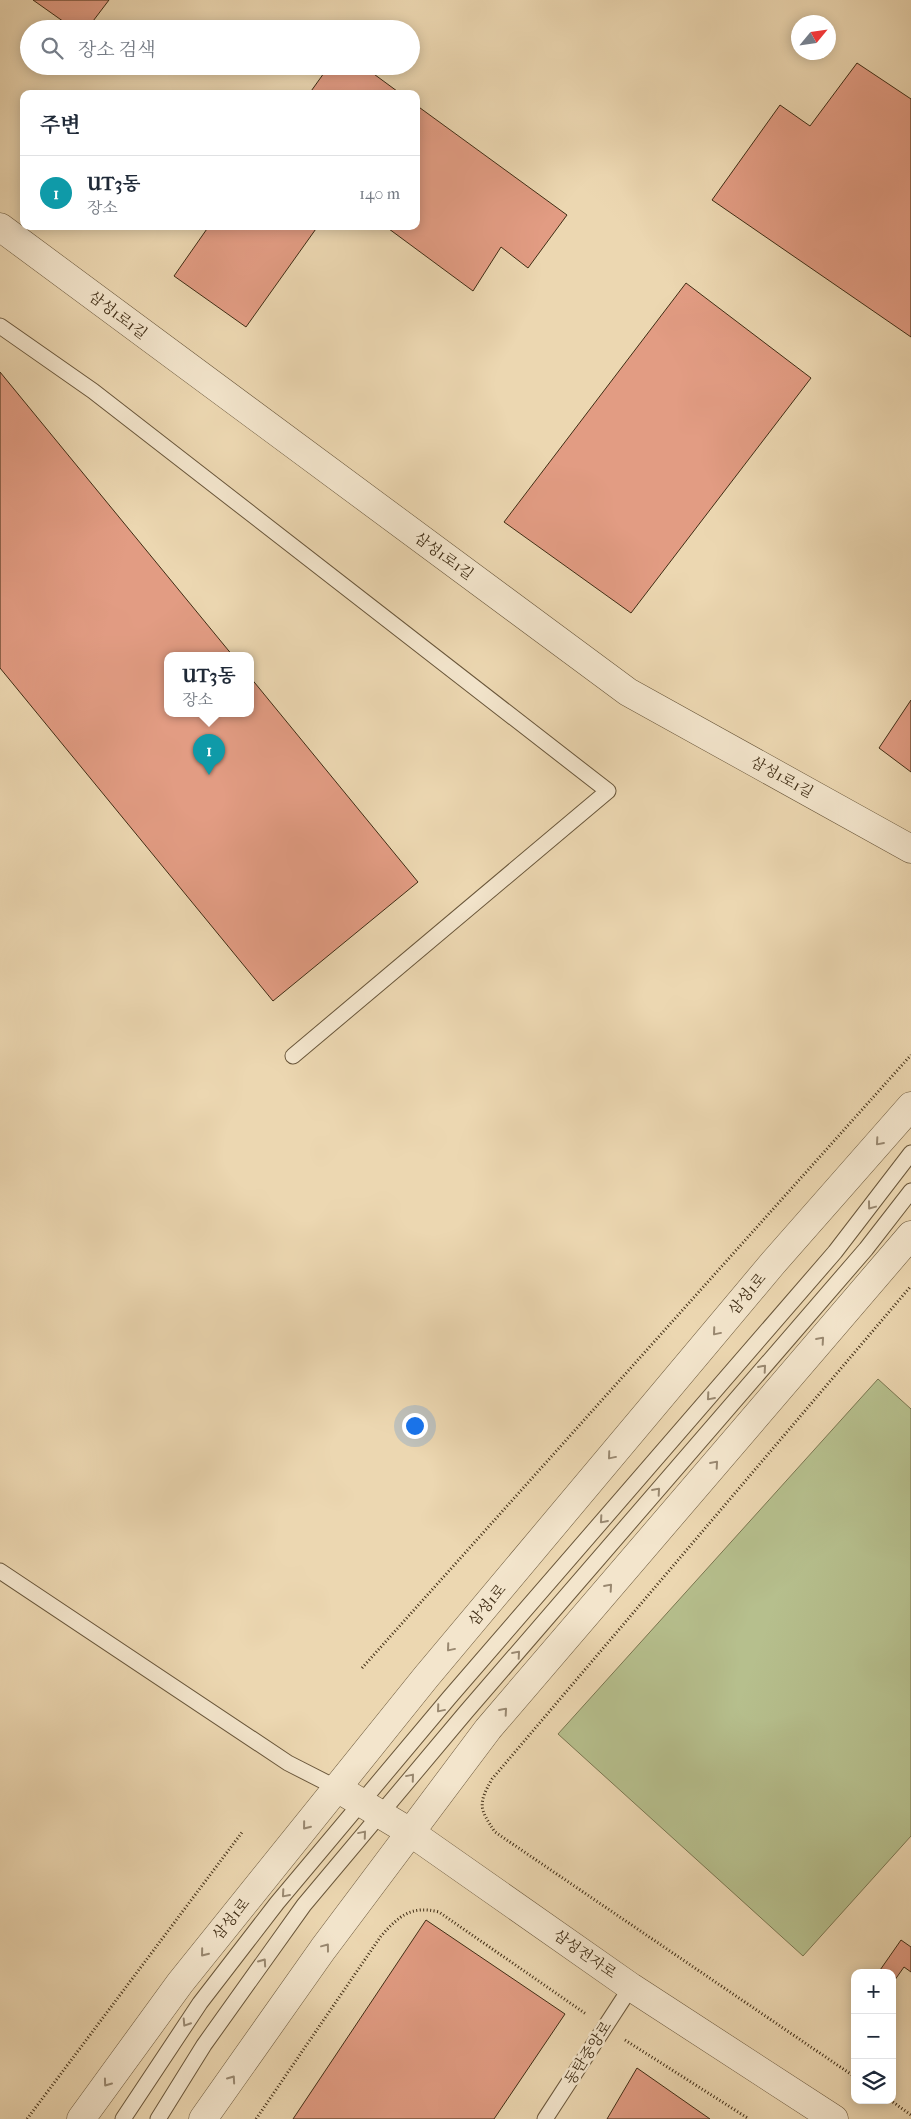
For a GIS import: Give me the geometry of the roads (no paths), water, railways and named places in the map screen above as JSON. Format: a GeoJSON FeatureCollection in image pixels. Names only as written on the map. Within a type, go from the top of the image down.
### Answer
{"type":"FeatureCollection","features":[{"type":"Feature","properties":{"kind":"street","name":"삼성1로1길"},"geometry":{"type":"LineString","coordinates":[[0,227],[628,692],[911,849]]}},
{"type":"Feature","properties":{"kind":"street","name":"삼성1로"},"geometry":{"type":"LineString","coordinates":[[81,2119],[180,1983],[426,1677],[766,1270],[911,1106]]}},
{"type":"Feature","properties":{"kind":"street"},"geometry":{"type":"LineString","coordinates":[[203,2119],[323,1949],[488,1729],[911,1234]]}},
{"type":"Feature","properties":{"kind":"street","name":"삼성전자로"},"geometry":{"type":"LineString","coordinates":[[337,1788],[410,1832],[632,1987],[834,2119]]}},
{"type":"Feature","properties":{"kind":"lane"},"geometry":{"type":"LineString","coordinates":[[0,326],[93,391],[608,791],[293,1056]]}},
{"type":"Feature","properties":{"kind":"lane"},"geometry":{"type":"LineString","coordinates":[[158,2119],[204,2045],[449,1698],[835,1252],[911,1153]]}},
{"type":"Feature","properties":{"kind":"lane"},"geometry":{"type":"LineString","coordinates":[[123,2119],[200,2003],[277,1903],[370,1809],[866,1249],[911,1191]]}},
{"type":"Feature","properties":{"kind":"lane"},"geometry":{"type":"LineString","coordinates":[[0,1571],[288,1763],[337,1788]]}},
{"type":"Feature","properties":{"kind":"lane","name":"동탄중앙로"},"geometry":{"type":"LineString","coordinates":[[545,2119],[632,1987]]}},
{"type":"Feature","properties":{"kind":"place","name":"UT3동"},"geometry":{"type":"Point","coordinates":[209,775]}}]}
